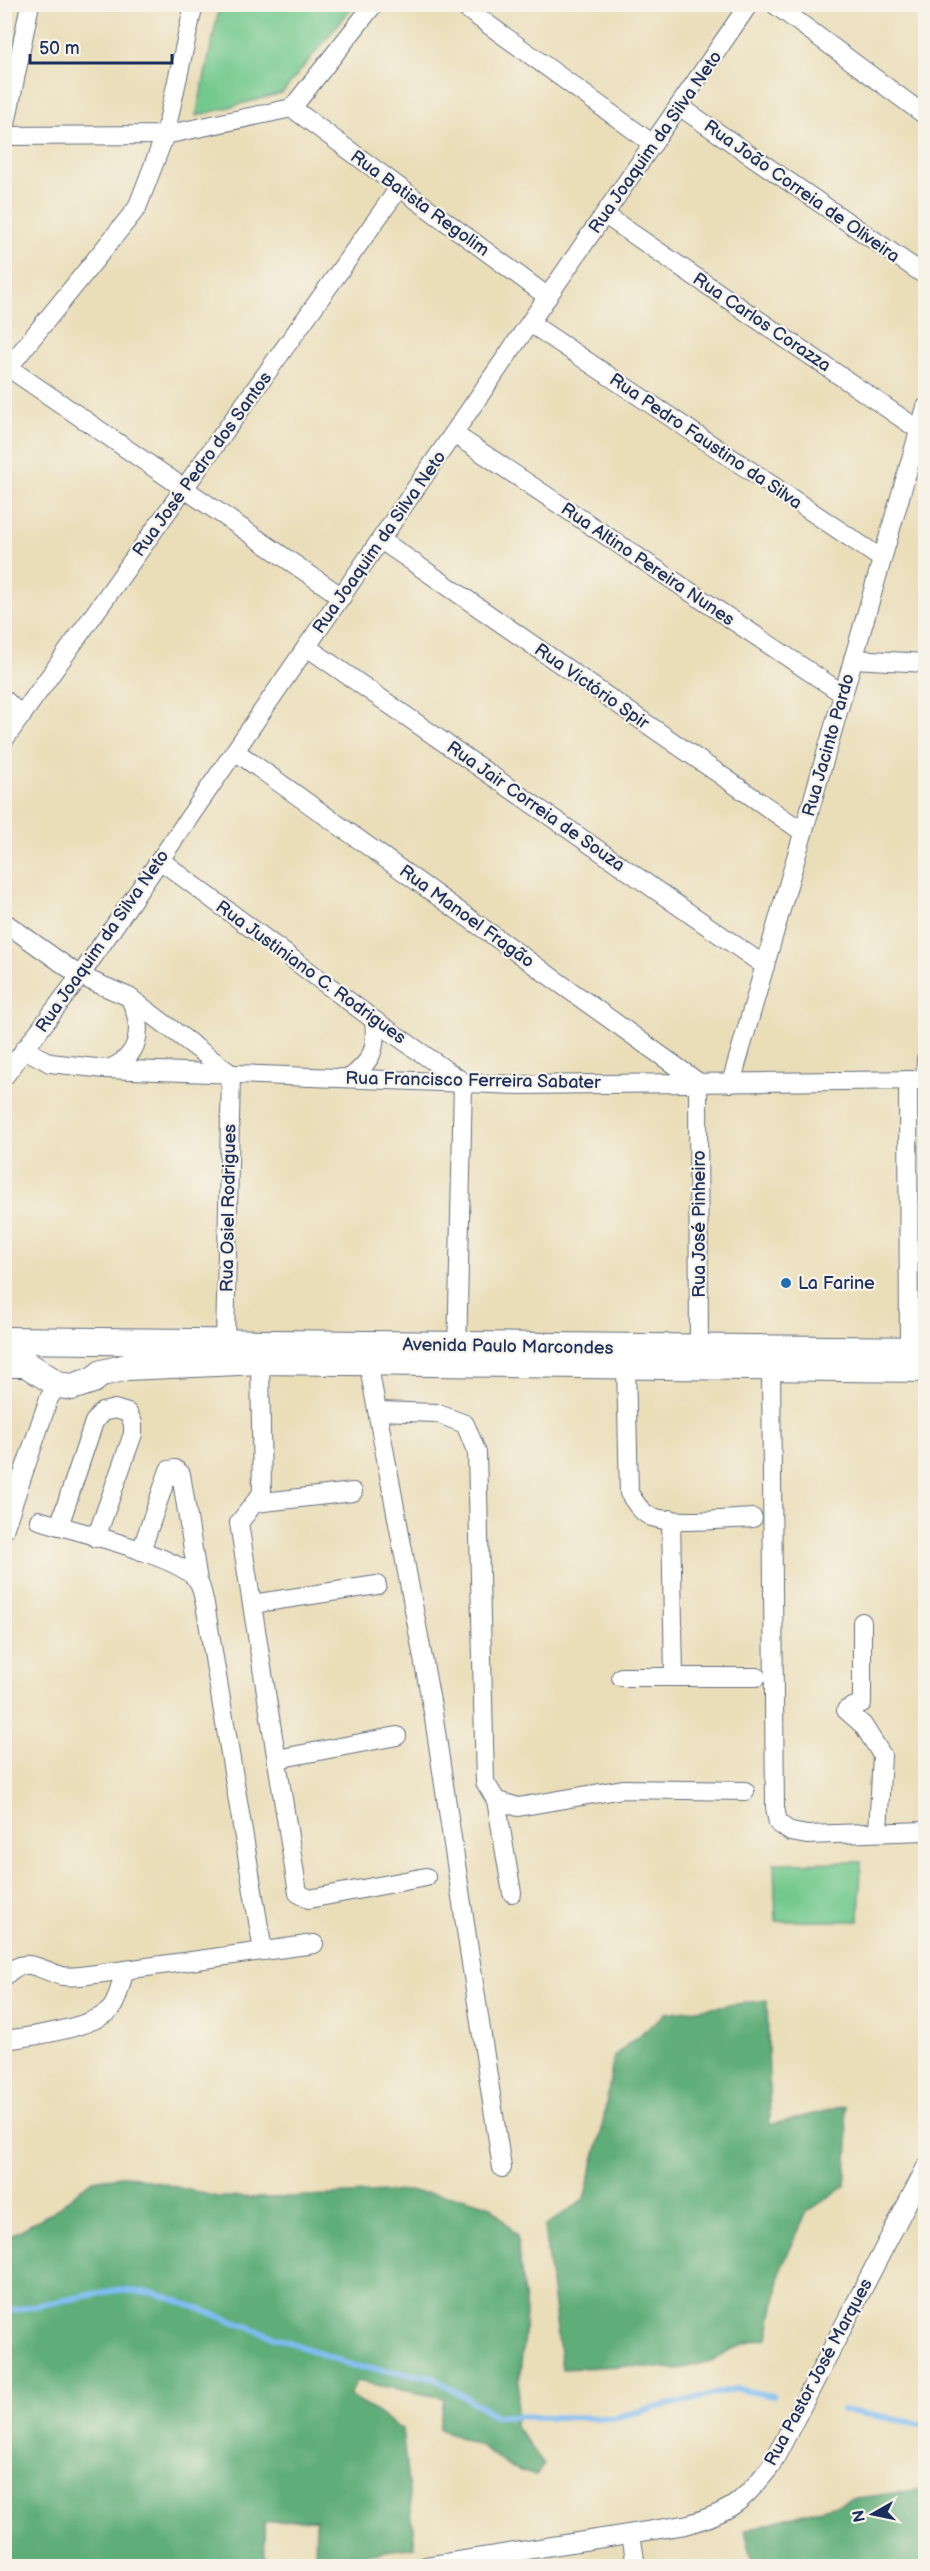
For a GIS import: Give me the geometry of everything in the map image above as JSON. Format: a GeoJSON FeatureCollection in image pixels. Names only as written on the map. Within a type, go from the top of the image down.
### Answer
{"type":"FeatureCollection","features":[{"type":"Feature","properties":{"kind":"street"},"geometry":{"type":"LineString","coordinates":[[30,4],[4,135],[165,135],[292,108],[374,4]]}},
{"type":"Feature","properties":{"kind":"street"},"geometry":{"type":"LineString","coordinates":[[194,4],[165,135],[137,208],[7,370],[342,597]]}},
{"type":"Feature","properties":{"kind":"street"},"geometry":{"type":"LineString","coordinates":[[460,4],[653,144]]}},
{"type":"Feature","properties":{"kind":"street","name":"Rua Joaquim da Silva Neto"},"geometry":{"type":"LineString","coordinates":[[4,1077],[80,976],[750,4]]}},
{"type":"Feature","properties":{"kind":"street"},"geometry":{"type":"LineString","coordinates":[[774,4],[926,116]]}},
{"type":"Feature","properties":{"kind":"street","name":"Rua João Correia de Oliveira"},"geometry":{"type":"LineString","coordinates":[[680,106],[926,276]]}},
{"type":"Feature","properties":{"kind":"street","name":"Rua Batista Regolim"},"geometry":{"type":"LineString","coordinates":[[292,108],[548,297]]}},
{"type":"Feature","properties":{"kind":"street","name":"Rua José Pedro dos Santos"},"geometry":{"type":"LineString","coordinates":[[4,740],[399,188]]}},
{"type":"Feature","properties":{"kind":"street","name":"Rua Carlos Corazza"},"geometry":{"type":"LineString","coordinates":[[605,214],[919,430]]}},
{"type":"Feature","properties":{"kind":"street","name":"Rua Pedro Faustino da Silva"},"geometry":{"type":"LineString","coordinates":[[530,323],[882,559]]}},
{"type":"Feature","properties":{"kind":"street","name":"Rua Jacinto Pardo"},"geometry":{"type":"LineString","coordinates":[[731,1083],[926,407]]}},
{"type":"Feature","properties":{"kind":"street","name":"Rua Altino Pereira Nunes"},"geometry":{"type":"LineString","coordinates":[[453,434],[843,694]]}},
{"type":"Feature","properties":{"kind":"street","name":"Rua Victório Spir"},"geometry":{"type":"LineString","coordinates":[[381,540],[803,832]]}},
{"type":"Feature","properties":{"kind":"street","name":"Rua Jair Correia de Souza"},"geometry":{"type":"LineString","coordinates":[[307,647],[765,966]]}},
{"type":"Feature","properties":{"kind":"street"},"geometry":{"type":"LineString","coordinates":[[853,659],[926,663]]}},
{"type":"Feature","properties":{"kind":"street"},"geometry":{"type":"LineString","coordinates":[[4,699],[22,716]]}},
{"type":"Feature","properties":{"kind":"street","name":"Rua Manoel Fragão"},"geometry":{"type":"LineString","coordinates":[[235,751],[698,1082]]}},
{"type":"Feature","properties":{"kind":"street","name":"Rua Justiniano C. Rodrigues"},"geometry":{"type":"LineString","coordinates":[[160,860],[374,1020],[463,1082]]}},
{"type":"Feature","properties":{"kind":"street"},"geometry":{"type":"LineString","coordinates":[[4,922],[80,976],[129,997],[231,1074]]}},
{"type":"Feature","properties":{"kind":"street"},"geometry":{"type":"LineString","coordinates":[[105,1069],[125,1059],[134,1047],[139,1030],[138,1015],[129,997]]}},
{"type":"Feature","properties":{"kind":"street"},"geometry":{"type":"LineString","coordinates":[[350,1078],[366,1065],[372,1053],[376,1038],[374,1020]]}},
{"type":"Feature","properties":{"kind":"street","name":"Rua Francisco Ferreira Sabater"},"geometry":{"type":"LineString","coordinates":[[24,1049],[50,1063],[105,1069],[520,1085],[919,1080]]}},
{"type":"Feature","properties":{"kind":"street"},"geometry":{"type":"LineString","coordinates":[[917,1360],[919,1080],[926,1059]]}},
{"type":"Feature","properties":{"kind":"street","name":"Rua Osiel Rodrigues"},"geometry":{"type":"LineString","coordinates":[[225,1342],[231,1074]]}},
{"type":"Feature","properties":{"kind":"street"},"geometry":{"type":"LineString","coordinates":[[457,1355],[463,1082]]}},
{"type":"Feature","properties":{"kind":"street","name":"Rua José Pinheiro"},"geometry":{"type":"LineString","coordinates":[[698,1082],[699,1357]]}},
{"type":"Feature","properties":{"kind":"street","name":"Avenida Paulo Marcondes"},"geometry":{"type":"LineString","coordinates":[[4,1340],[225,1342],[626,1366],[699,1357],[771,1368],[917,1360]]}},
{"type":"Feature","properties":{"kind":"street"},"geometry":{"type":"LineString","coordinates":[[57,1383],[44,1367],[44,1352],[54,1344],[78,1341],[102,1347],[105,1365],[102,1373]]}},
{"type":"Feature","properties":{"kind":"street","name":"Avenida Paulo Marcondes"},"geometry":{"type":"LineString","coordinates":[[57,1383],[93,1380],[102,1373],[127,1367],[260,1361],[368,1362],[457,1355],[917,1360]]}},
{"type":"Feature","properties":{"kind":"street"},"geometry":{"type":"LineString","coordinates":[[260,1361],[262,1493],[239,1523],[298,1893],[309,1899],[426,1877]]}},
{"type":"Feature","properties":{"kind":"street"},"geometry":{"type":"LineString","coordinates":[[368,1362],[433,1712],[502,2168]]}},
{"type":"Feature","properties":{"kind":"street"},"geometry":{"type":"LineString","coordinates":[[4,1364],[26,1364],[57,1383]]}},
{"type":"Feature","properties":{"kind":"street"},"geometry":{"type":"LineString","coordinates":[[626,1366],[629,1493],[639,1509],[651,1517],[671,1519],[753,1518]]}},
{"type":"Feature","properties":{"kind":"street"},"geometry":{"type":"LineString","coordinates":[[771,1368],[775,1807],[778,1823],[791,1832],[807,1834],[926,1831]]}},
{"type":"Feature","properties":{"kind":"street"},"geometry":{"type":"LineString","coordinates":[[6,1525],[49,1398],[57,1383]]}},
{"type":"Feature","properties":{"kind":"street"},"geometry":{"type":"LineString","coordinates":[[58,1526],[94,1422],[102,1412],[116,1409],[129,1413],[133,1423],[133,1434],[96,1538]]}},
{"type":"Feature","properties":{"kind":"street"},"geometry":{"type":"LineString","coordinates":[[378,1411],[436,1413],[465,1424],[477,1453],[485,1782],[496,1800],[512,1893]]}},
{"type":"Feature","properties":{"kind":"street"},"geometry":{"type":"LineString","coordinates":[[141,1551],[170,1470],[175,1469],[181,1474],[198,1581],[205,1604],[263,1951]]}},
{"type":"Feature","properties":{"kind":"street"},"geometry":{"type":"LineString","coordinates":[[255,1503],[353,1492]]}},
{"type":"Feature","properties":{"kind":"street"},"geometry":{"type":"LineString","coordinates":[[671,1519],[674,1677]]}},
{"type":"Feature","properties":{"kind":"street"},"geometry":{"type":"LineString","coordinates":[[39,1520],[141,1551],[176,1565],[198,1581]]}},
{"type":"Feature","properties":{"kind":"street"},"geometry":{"type":"LineString","coordinates":[[252,1604],[377,1585]]}},
{"type":"Feature","properties":{"kind":"street"},"geometry":{"type":"LineString","coordinates":[[862,1622],[862,1703],[846,1710],[862,1725],[882,1755],[878,1832]]}},
{"type":"Feature","properties":{"kind":"street"},"geometry":{"type":"LineString","coordinates":[[621,1677],[757,1677]]}},
{"type":"Feature","properties":{"kind":"street"},"geometry":{"type":"LineString","coordinates":[[277,1759],[397,1736]]}},
{"type":"Feature","properties":{"kind":"street"},"geometry":{"type":"LineString","coordinates":[[496,1800],[518,1807],[623,1789],[745,1791]]}},
{"type":"Feature","properties":{"kind":"street"},"geometry":{"type":"LineString","coordinates":[[4,1977],[14,1966],[27,1964],[64,1976],[314,1944]]}},
{"type":"Feature","properties":{"kind":"street"},"geometry":{"type":"LineString","coordinates":[[4,2040],[26,2038],[98,2019],[112,2006],[125,1970]]}},
{"type":"Feature","properties":{"kind":"street","name":"Rua Pastor José Marques"},"geometry":{"type":"LineString","coordinates":[[426,2566],[469,2563],[685,2524],[720,2514],[748,2496],[771,2466],[926,2167]]}},
{"type":"Feature","properties":{"kind":"street"},"geometry":{"type":"LineString","coordinates":[[631,2534],[636,2566]]}},
{"type":"Feature","properties":{"kind":"green space"},"geometry":{"type":"Polygon","coordinates":[[[220,4],[354,5],[282,93],[196,116],[220,4]]]}},
{"type":"Feature","properties":{"kind":"green space"},"geometry":{"type":"Polygon","coordinates":[[[861,1862],[859,1921],[776,1921],[774,1863],[861,1862]]]}},
{"type":"Feature","properties":{"kind":"green space"},"geometry":{"type":"Polygon","coordinates":[[[767,2000],[770,2125],[845,2106],[848,2145],[845,2186],[807,2212],[781,2269],[768,2338],[744,2344],[711,2361],[679,2369],[624,2366],[562,2369],[544,2227],[584,2199],[601,2134],[614,2056],[666,2013],[767,2000]]]}},
{"type":"Feature","properties":{"kind":"green space"},"geometry":{"type":"Polygon","coordinates":[[[128,2175],[217,2197],[270,2198],[407,2191],[462,2197],[491,2206],[517,2236],[526,2313],[515,2426],[544,2464],[536,2476],[509,2467],[481,2446],[439,2429],[444,2398],[356,2381],[350,2395],[402,2429],[415,2547],[315,2561],[316,2519],[264,2522],[265,2566],[5,2566],[5,2239],[51,2213],[92,2180],[128,2175]]]}},
{"type":"Feature","properties":{"kind":"green space"},"geometry":{"type":"Polygon","coordinates":[[[925,2489],[925,2566],[754,2566],[745,2530],[857,2498],[925,2489]]]}},
{"type":"Feature","properties":{"kind":"waterway"},"geometry":{"type":"LineString","coordinates":[[4,2312],[116,2290],[156,2293],[354,2366],[432,2377],[496,2416],[612,2418],[736,2389],[773,2396]]}},
{"type":"Feature","properties":{"kind":"waterway"},"geometry":{"type":"LineString","coordinates":[[842,2410],[926,2425]]}},
{"type":"Feature","properties":{"kind":"place","name":"La Farine"},"geometry":{"type":"Point","coordinates":[786,1283]}}]}
